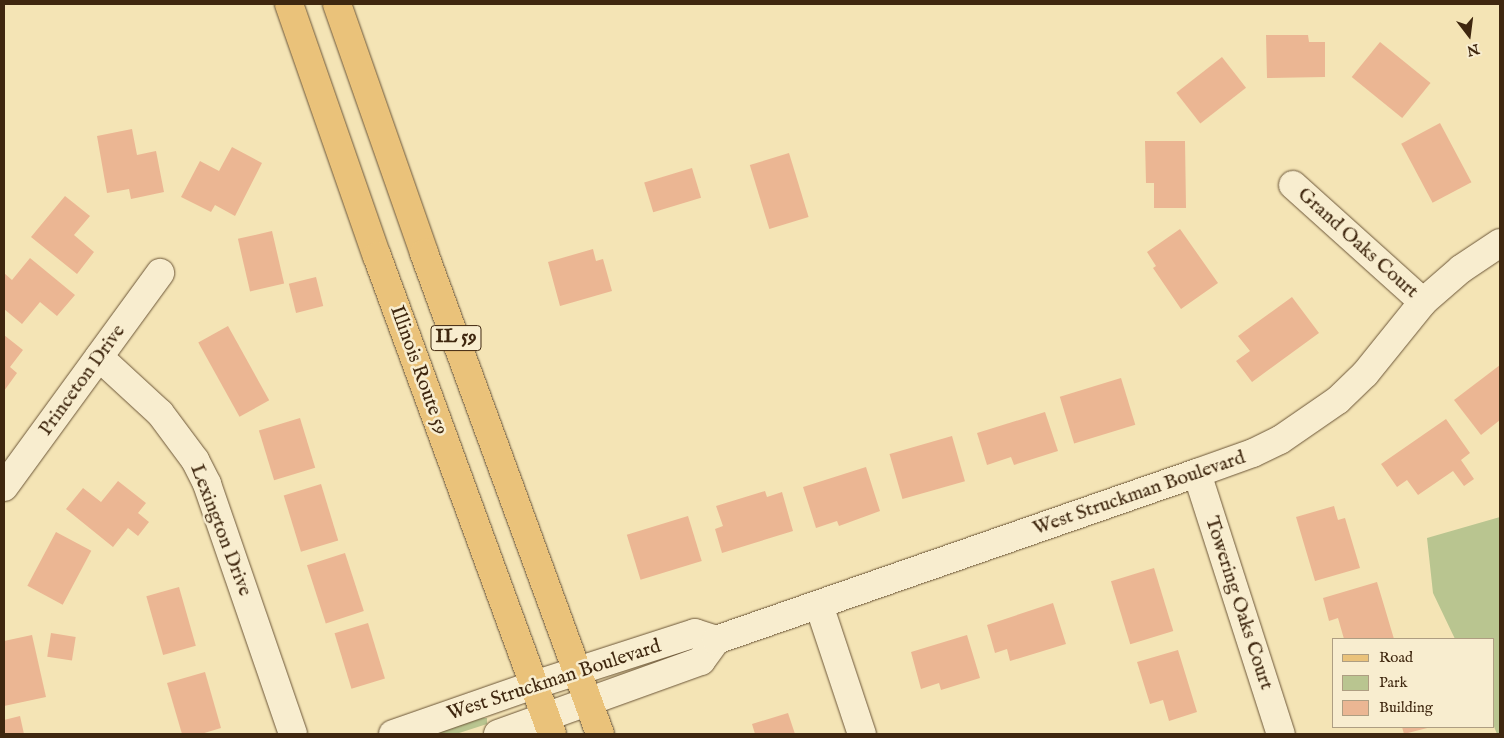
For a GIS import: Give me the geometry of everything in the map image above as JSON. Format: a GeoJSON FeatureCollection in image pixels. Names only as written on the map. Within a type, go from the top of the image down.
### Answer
{"type":"FeatureCollection","features":[{"type":"Feature","properties":{"kind":"main road","name":"Illinois Route 59"},"geometry":{"type":"LineString","coordinates":[[289,4],[377,256],[549,726]]}},
{"type":"Feature","properties":{"kind":"main road","name":"IL 59"},"geometry":{"type":"LineString","coordinates":[[337,4],[424,253],[600,734]]}},
{"type":"Feature","properties":{"kind":"street","name":"Grand Oaks Court"},"geometry":{"type":"LineString","coordinates":[[1293,185],[1423,302]]}},
{"type":"Feature","properties":{"kind":"street","name":"West Struckman Boulevard"},"geometry":{"type":"LineString","coordinates":[[498,734],[549,726],[589,701],[701,661],[716,640],[1197,473],[1253,453],[1280,440],[1320,415],[1365,374],[1423,302],[1461,269],[1500,243]]}},
{"type":"Feature","properties":{"kind":"street","name":"Princeton Drive"},"geometry":{"type":"LineString","coordinates":[[4,487],[160,273]]}},
{"type":"Feature","properties":{"kind":"street","name":"Lexington Drive"},"geometry":{"type":"LineString","coordinates":[[99,357],[160,413],[195,460],[207,484],[293,734]]}},
{"type":"Feature","properties":{"kind":"street","name":"Towering Oaks Court"},"geometry":{"type":"LineString","coordinates":[[1197,473],[1281,734]]}},
{"type":"Feature","properties":{"kind":"street"},"geometry":{"type":"LineString","coordinates":[[818,605],[862,734]]}},
{"type":"Feature","properties":{"kind":"street","name":"West Struckman Boulevard"},"geometry":{"type":"LineString","coordinates":[[393,734],[534,685],[695,633],[716,640]]}},
{"type":"Feature","properties":{"kind":"green space"},"geometry":{"type":"Polygon","coordinates":[[[1500,517],[1500,734],[1497,734],[1494,726],[1494,638],[1455,638],[1433,593],[1427,538],[1500,517]]]}},
{"type":"Feature","properties":{"kind":"green space"},"geometry":{"type":"Polygon","coordinates":[[[487,718],[487,724],[456,734],[434,734],[487,718]]]}},
{"type":"Feature","properties":{"kind":"building"},"geometry":{"type":"Polygon","coordinates":[[[1266,35],[1308,35],[1309,42],[1325,42],[1325,77],[1267,78],[1266,35]]]}},
{"type":"Feature","properties":{"kind":"building"},"geometry":{"type":"Polygon","coordinates":[[[1380,42],[1431,83],[1402,118],[1352,77],[1380,42]]]}},
{"type":"Feature","properties":{"kind":"building"},"geometry":{"type":"Polygon","coordinates":[[[1222,57],[1246,88],[1200,123],[1176,93],[1222,57]]]}},
{"type":"Feature","properties":{"kind":"building"},"geometry":{"type":"Polygon","coordinates":[[[1440,123],[1471,182],[1433,203],[1401,144],[1440,123]]]}},
{"type":"Feature","properties":{"kind":"building"},"geometry":{"type":"Polygon","coordinates":[[[132,129],[137,155],[156,151],[164,192],[131,199],[129,189],[107,193],[97,136],[132,129]]]}},
{"type":"Feature","properties":{"kind":"building"},"geometry":{"type":"Polygon","coordinates":[[[1145,141],[1185,141],[1186,208],[1154,208],[1154,183],[1146,183],[1145,141]]]}},
{"type":"Feature","properties":{"kind":"building"},"geometry":{"type":"Polygon","coordinates":[[[232,147],[262,163],[235,216],[215,205],[211,212],[181,197],[200,161],[219,171],[232,147]]]}},
{"type":"Feature","properties":{"kind":"building"},"geometry":{"type":"Polygon","coordinates":[[[789,153],[809,217],[769,229],[750,165],[789,153]]]}},
{"type":"Feature","properties":{"kind":"building"},"geometry":{"type":"Polygon","coordinates":[[[692,168],[701,198],[653,212],[644,183],[692,168]]]}},
{"type":"Feature","properties":{"kind":"building"},"geometry":{"type":"Polygon","coordinates":[[[65,196],[90,216],[74,235],[94,252],[77,274],[31,237],[65,196]]]}},
{"type":"Feature","properties":{"kind":"building"},"geometry":{"type":"Polygon","coordinates":[[[1180,229],[1218,283],[1181,309],[1153,268],[1156,266],[1147,252],[1180,229]]]}},
{"type":"Feature","properties":{"kind":"building"},"geometry":{"type":"Polygon","coordinates":[[[272,231],[284,284],[250,291],[238,239],[272,231]]]}},
{"type":"Feature","properties":{"kind":"building"},"geometry":{"type":"Polygon","coordinates":[[[593,249],[596,261],[603,259],[612,291],[560,306],[548,262],[593,249]]]}},
{"type":"Feature","properties":{"kind":"building"},"geometry":{"type":"Polygon","coordinates":[[[30,258],[75,295],[57,316],[40,302],[22,324],[4,309],[4,273],[12,280],[30,258]]]}},
{"type":"Feature","properties":{"kind":"building"},"geometry":{"type":"Polygon","coordinates":[[[316,277],[323,306],[296,313],[289,284],[316,277]]]}},
{"type":"Feature","properties":{"kind":"building"},"geometry":{"type":"Polygon","coordinates":[[[1292,297],[1319,333],[1252,382],[1236,361],[1250,351],[1238,336],[1292,297]]]}},
{"type":"Feature","properties":{"kind":"building"},"geometry":{"type":"Polygon","coordinates":[[[228,326],[269,400],[239,417],[198,342],[228,326]]]}},
{"type":"Feature","properties":{"kind":"building"},"geometry":{"type":"Polygon","coordinates":[[[4,335],[23,350],[10,367],[17,373],[4,391],[4,335]]]}},
{"type":"Feature","properties":{"kind":"building"},"geometry":{"type":"Polygon","coordinates":[[[1500,365],[1500,420],[1481,435],[1454,400],[1500,365]]]}},
{"type":"Feature","properties":{"kind":"building"},"geometry":{"type":"Polygon","coordinates":[[[1121,378],[1135,425],[1074,444],[1060,397],[1121,378]]]}},
{"type":"Feature","properties":{"kind":"building"},"geometry":{"type":"Polygon","coordinates":[[[1045,412],[1058,451],[1014,465],[1011,457],[987,465],[977,433],[1045,412]]]}},
{"type":"Feature","properties":{"kind":"building"},"geometry":{"type":"Polygon","coordinates":[[[300,418],[315,468],[274,480],[259,431],[300,418]]]}},
{"type":"Feature","properties":{"kind":"building"},"geometry":{"type":"Polygon","coordinates":[[[1446,419],[1470,453],[1461,460],[1474,479],[1464,486],[1453,471],[1418,495],[1407,480],[1397,487],[1381,464],[1446,419]]]}},
{"type":"Feature","properties":{"kind":"building"},"geometry":{"type":"Polygon","coordinates":[[[952,436],[965,481],[902,499],[890,454],[952,436]]]}},
{"type":"Feature","properties":{"kind":"building"},"geometry":{"type":"Polygon","coordinates":[[[866,467],[880,511],[839,526],[837,521],[816,528],[803,487],[866,467]]]}},
{"type":"Feature","properties":{"kind":"building"},"geometry":{"type":"Polygon","coordinates":[[[118,481],[146,503],[138,513],[149,522],[138,536],[128,528],[113,547],[66,509],[83,488],[101,502],[118,481]]]}},
{"type":"Feature","properties":{"kind":"building"},"geometry":{"type":"Polygon","coordinates":[[[321,484],[338,540],[301,552],[284,495],[321,484]]]}},
{"type":"Feature","properties":{"kind":"building"},"geometry":{"type":"Polygon","coordinates":[[[765,491],[767,497],[782,492],[793,531],[722,553],[715,529],[723,526],[716,506],[765,491]]]}},
{"type":"Feature","properties":{"kind":"building"},"geometry":{"type":"Polygon","coordinates":[[[1334,506],[1338,520],[1345,518],[1360,568],[1315,581],[1296,517],[1334,506]]]}},
{"type":"Feature","properties":{"kind":"building"},"geometry":{"type":"Polygon","coordinates":[[[688,516],[702,561],[641,580],[627,535],[688,516]]]}},
{"type":"Feature","properties":{"kind":"building"},"geometry":{"type":"Polygon","coordinates":[[[56,532],[91,551],[63,605],[27,586],[56,532]]]}},
{"type":"Feature","properties":{"kind":"building"},"geometry":{"type":"Polygon","coordinates":[[[345,553],[364,611],[326,623],[307,565],[345,553]]]}},
{"type":"Feature","properties":{"kind":"building"},"geometry":{"type":"Polygon","coordinates":[[[1154,568],[1173,631],[1130,644],[1111,581],[1154,568]]]}},
{"type":"Feature","properties":{"kind":"building"},"geometry":{"type":"Polygon","coordinates":[[[1377,582],[1394,638],[1344,638],[1338,618],[1329,621],[1323,598],[1377,582]]]}},
{"type":"Feature","properties":{"kind":"building"},"geometry":{"type":"Polygon","coordinates":[[[179,587],[196,646],[163,655],[146,596],[179,587]]]}},
{"type":"Feature","properties":{"kind":"building"},"geometry":{"type":"Polygon","coordinates":[[[1053,603],[1066,644],[1010,661],[1007,649],[995,653],[987,625],[1053,603]]]}},
{"type":"Feature","properties":{"kind":"building"},"geometry":{"type":"Polygon","coordinates":[[[368,623],[385,678],[351,689],[335,633],[368,623]]]}},
{"type":"Feature","properties":{"kind":"building"},"geometry":{"type":"Polygon","coordinates":[[[51,633],[76,637],[72,661],[47,657],[51,633]]]}},
{"type":"Feature","properties":{"kind":"building"},"geometry":{"type":"Polygon","coordinates":[[[32,635],[46,697],[4,706],[4,641],[32,635]]]}},
{"type":"Feature","properties":{"kind":"building"},"geometry":{"type":"Polygon","coordinates":[[[967,635],[980,678],[941,690],[939,683],[921,689],[911,652],[967,635]]]}},
{"type":"Feature","properties":{"kind":"building"},"geometry":{"type":"Polygon","coordinates":[[[1178,650],[1197,712],[1169,721],[1163,700],[1150,704],[1137,662],[1178,650]]]}},
{"type":"Feature","properties":{"kind":"building"},"geometry":{"type":"Polygon","coordinates":[[[205,672],[221,728],[201,734],[182,734],[167,683],[205,672]]]}},
{"type":"Feature","properties":{"kind":"building"},"geometry":{"type":"Polygon","coordinates":[[[788,713],[795,734],[755,734],[752,724],[788,713]]]}},
{"type":"Feature","properties":{"kind":"building"},"geometry":{"type":"Polygon","coordinates":[[[20,716],[24,734],[4,734],[4,720],[20,716]]]}},
{"type":"Feature","properties":{"kind":"building"},"geometry":{"type":"Polygon","coordinates":[[[1402,728],[1427,728],[1404,734],[1402,728]]]}}]}
